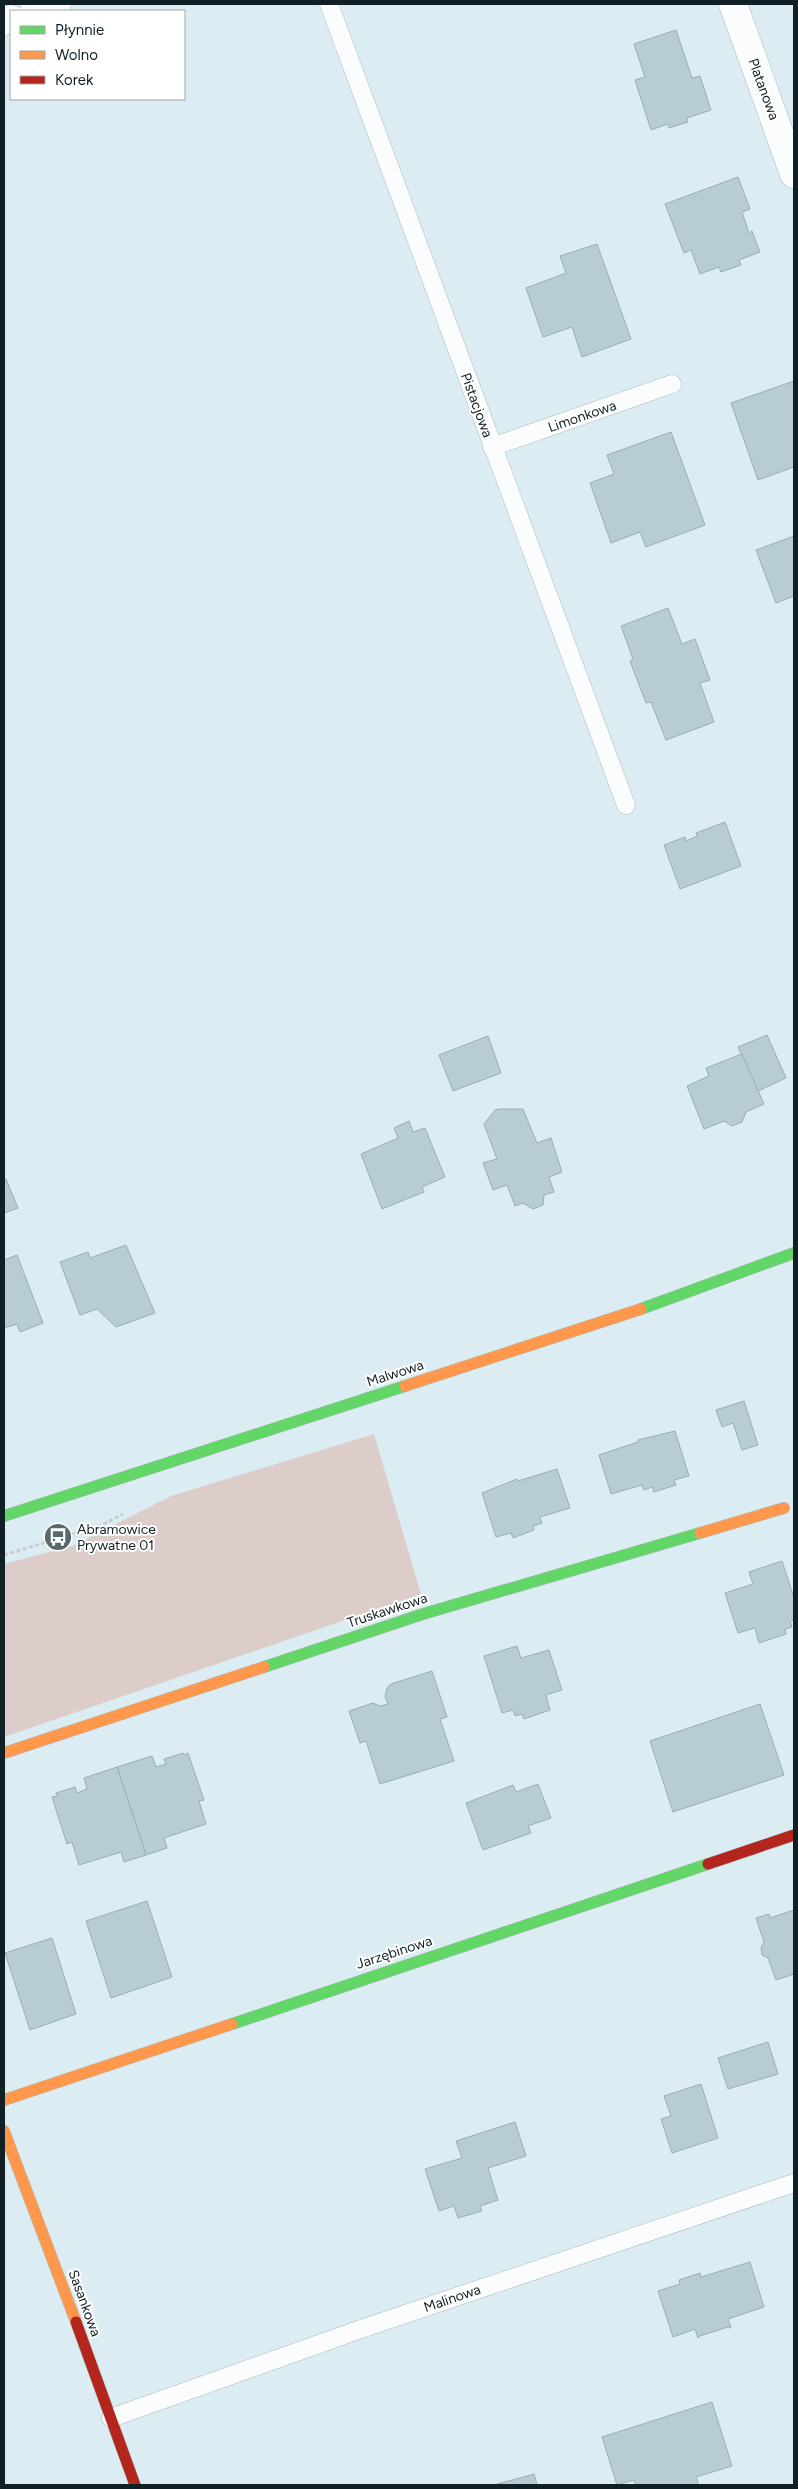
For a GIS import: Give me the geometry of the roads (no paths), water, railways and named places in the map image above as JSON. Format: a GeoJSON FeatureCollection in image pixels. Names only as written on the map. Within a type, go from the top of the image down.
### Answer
{"type":"FeatureCollection","features":[{"type":"Feature","properties":{"kind":"street"},"geometry":{"type":"LineString","coordinates":[[37,10],[57,4]]}},
{"type":"Feature","properties":{"kind":"street","name":"Platanowa"},"geometry":{"type":"LineString","coordinates":[[734,4],[794,174]]}},
{"type":"Feature","properties":{"kind":"street","name":"Malwowa"},"geometry":{"type":"LineString","coordinates":[[4,1516],[660,1303],[794,1253]]}},
{"type":"Feature","properties":{"kind":"street","name":"Truskawkowa"},"geometry":{"type":"LineString","coordinates":[[4,1753],[423,1614],[784,1508]]}},
{"type":"Feature","properties":{"kind":"street","name":"Jarzębinowa"},"geometry":{"type":"LineString","coordinates":[[4,2100],[794,1835]]}},
{"type":"Feature","properties":{"kind":"street","name":"Sasankowa"},"geometry":{"type":"LineString","coordinates":[[4,2131],[135,2485]]}},
{"type":"Feature","properties":{"kind":"lane","name":"Pistacjowa"},"geometry":{"type":"LineString","coordinates":[[329,4],[626,805]]}},
{"type":"Feature","properties":{"kind":"lane","name":"Limonkowa"},"geometry":{"type":"LineString","coordinates":[[492,447],[672,384]]}},
{"type":"Feature","properties":{"kind":"lane","name":"Malinowa"},"geometry":{"type":"LineString","coordinates":[[111,2418],[364,2328],[794,2183]]}},
{"type":"Feature","properties":{"kind":"place","name":"Abramowice Prywatne 01"},"geometry":{"type":"Point","coordinates":[58,1537]}}]}
